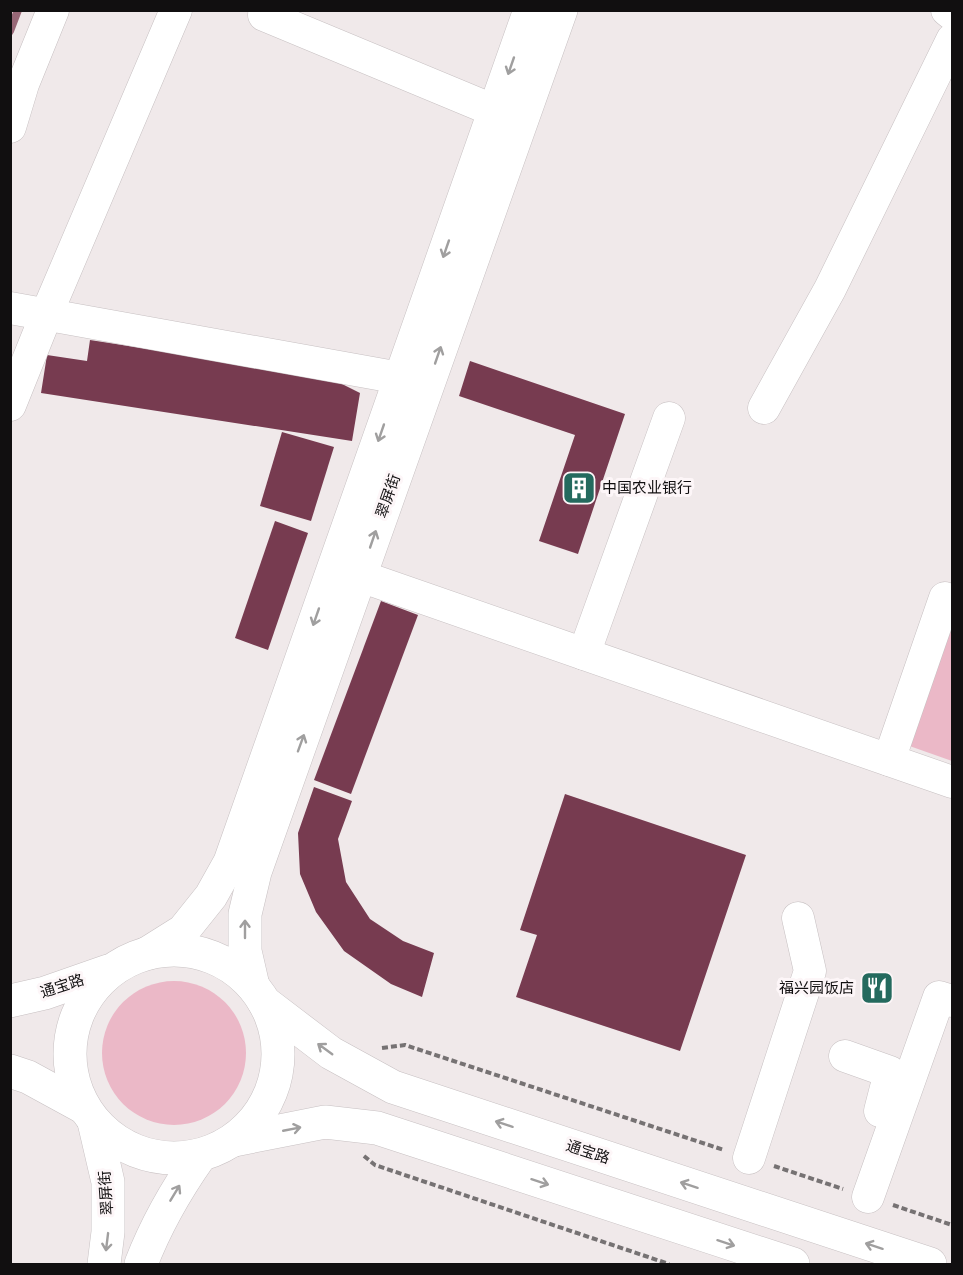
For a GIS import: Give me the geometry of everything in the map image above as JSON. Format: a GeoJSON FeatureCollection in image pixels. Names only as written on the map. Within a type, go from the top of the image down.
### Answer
{"type":"FeatureCollection","features":[{"type":"Feature","properties":{"kind":"main road","name":"翠屏街"},"geometry":{"type":"LineString","coordinates":[[148,953],[183,931],[211,896],[230,862],[530,10]]}},
{"type":"Feature","properties":{"kind":"main road","name":"翠屏街"},"geometry":{"type":"LineString","coordinates":[[259,994],[245,951],[245,914],[255,872],[561,10]]}},
{"type":"Feature","properties":{"kind":"main road"},"geometry":{"type":"LineString","coordinates":[[166,950],[186,951],[205,955],[231,968],[259,994],[273,1019],[279,1058],[270,1095],[261,1112],[234,1140],[200,1156],[181,1159],[142,1154],[108,1136],[89,1115],[75,1089],[70,1070],[71,1032],[86,997],[112,969],[148,953],[166,950]]}},
{"type":"Feature","properties":{"kind":"main road","name":"通宝路"},"geometry":{"type":"LineString","coordinates":[[10,1001],[45,993],[112,969]]}},
{"type":"Feature","properties":{"kind":"main road","name":"通宝路"},"geometry":{"type":"LineString","coordinates":[[259,994],[331,1053],[393,1087],[930,1264]]}},
{"type":"Feature","properties":{"kind":"main road"},"geometry":{"type":"LineString","coordinates":[[10,1071],[28,1077],[89,1115]]}},
{"type":"Feature","properties":{"kind":"main road","name":"翠屏街"},"geometry":{"type":"LineString","coordinates":[[89,1115],[108,1182],[108,1232],[104,1264]]}},
{"type":"Feature","properties":{"kind":"main road"},"geometry":{"type":"LineString","coordinates":[[234,1140],[325,1122],[377,1128],[793,1264]]}},
{"type":"Feature","properties":{"kind":"main road"},"geometry":{"type":"LineString","coordinates":[[141,1264],[151,1238],[175,1192],[200,1156]]}},
{"type":"Feature","properties":{"kind":"street"},"geometry":{"type":"LineString","coordinates":[[10,127],[23,84],[53,10]]}},
{"type":"Feature","properties":{"kind":"street"},"geometry":{"type":"LineString","coordinates":[[10,405],[176,10]]}},
{"type":"Feature","properties":{"kind":"street"},"geometry":{"type":"LineString","coordinates":[[947,10],[952,14]]}},
{"type":"Feature","properties":{"kind":"street"},"geometry":{"type":"LineString","coordinates":[[264,15],[495,111]]}},
{"type":"Feature","properties":{"kind":"street"},"geometry":{"type":"LineString","coordinates":[[764,408],[830,289],[952,40]]}},
{"type":"Feature","properties":{"kind":"street"},"geometry":{"type":"LineString","coordinates":[[10,308],[400,378]]}},
{"type":"Feature","properties":{"kind":"street"},"geometry":{"type":"LineString","coordinates":[[584,654],[669,418]]}},
{"type":"Feature","properties":{"kind":"street"},"geometry":{"type":"LineString","coordinates":[[360,576],[952,782]]}},
{"type":"Feature","properties":{"kind":"street"},"geometry":{"type":"LineString","coordinates":[[889,760],[945,598],[952,601]]}},
{"type":"Feature","properties":{"kind":"street"},"geometry":{"type":"LineString","coordinates":[[749,1158],[810,971],[798,918]]}},
{"type":"Feature","properties":{"kind":"street"},"geometry":{"type":"LineString","coordinates":[[871,1190],[939,997],[952,1001]]}},
{"type":"Feature","properties":{"kind":"street"},"geometry":{"type":"LineString","coordinates":[[845,1056],[890,1072],[869,1155],[871,1190]]}},
{"type":"Feature","properties":{"kind":"path"},"geometry":{"type":"LineString","coordinates":[[373,1049],[405,1045],[749,1158],[871,1190],[952,1225]]}},
{"type":"Feature","properties":{"kind":"path"},"geometry":{"type":"LineString","coordinates":[[358,1150],[375,1165],[669,1264]]}},
{"type":"Feature","properties":{"kind":"shaded area"},"geometry":{"type":"Polygon","coordinates":[[[952,608],[952,761],[901,743],[952,608]]]}},
{"type":"Feature","properties":{"kind":"shaded area"},"geometry":{"type":"Polygon","coordinates":[[[174,981],[202,986],[225,1002],[241,1025],[246,1053],[241,1081],[225,1104],[202,1120],[174,1125],[146,1120],[123,1104],[107,1081],[102,1053],[107,1025],[123,1002],[146,986],[174,981]]]}},
{"type":"Feature","properties":{"kind":"building"},"geometry":{"type":"Polygon","coordinates":[[[90,340],[328,377],[360,393],[352,441],[41,393],[47,355],[87,361],[90,340]]]}},
{"type":"Feature","properties":{"kind":"building","name":"中国农业银行"},"geometry":{"type":"Polygon","coordinates":[[[470,361],[625,414],[578,554],[539,541],[575,435],[459,396],[470,361]]]}},
{"type":"Feature","properties":{"kind":"building"},"geometry":{"type":"Polygon","coordinates":[[[282,432],[334,447],[311,521],[260,506],[282,432]]]}},
{"type":"Feature","properties":{"kind":"building"},"geometry":{"type":"Polygon","coordinates":[[[275,521],[308,533],[268,650],[235,638],[275,521]]]}},
{"type":"Feature","properties":{"kind":"building"},"geometry":{"type":"Polygon","coordinates":[[[381,601],[418,615],[351,794],[314,780],[381,601]]]}},
{"type":"Feature","properties":{"kind":"building"},"geometry":{"type":"Polygon","coordinates":[[[314,787],[352,801],[338,839],[346,882],[370,919],[403,941],[434,953],[422,997],[391,984],[344,951],[316,912],[300,874],[298,833],[314,787]]]}},
{"type":"Feature","properties":{"kind":"building"},"geometry":{"type":"Polygon","coordinates":[[[565,794],[746,855],[680,1051],[516,997],[537,935],[520,930],[565,794]]]}},
{"type":"Feature","properties":{"kind":"waterway"},"geometry":{"type":"LineString","coordinates":[[10,31],[18,10]]}},
{"type":"Feature","properties":{"kind":"place","name":"中国农业银行"},"geometry":{"type":"Point","coordinates":[579,488]}},
{"type":"Feature","properties":{"kind":"place","name":"福兴园饭店"},"geometry":{"type":"Point","coordinates":[877,988]}}]}
